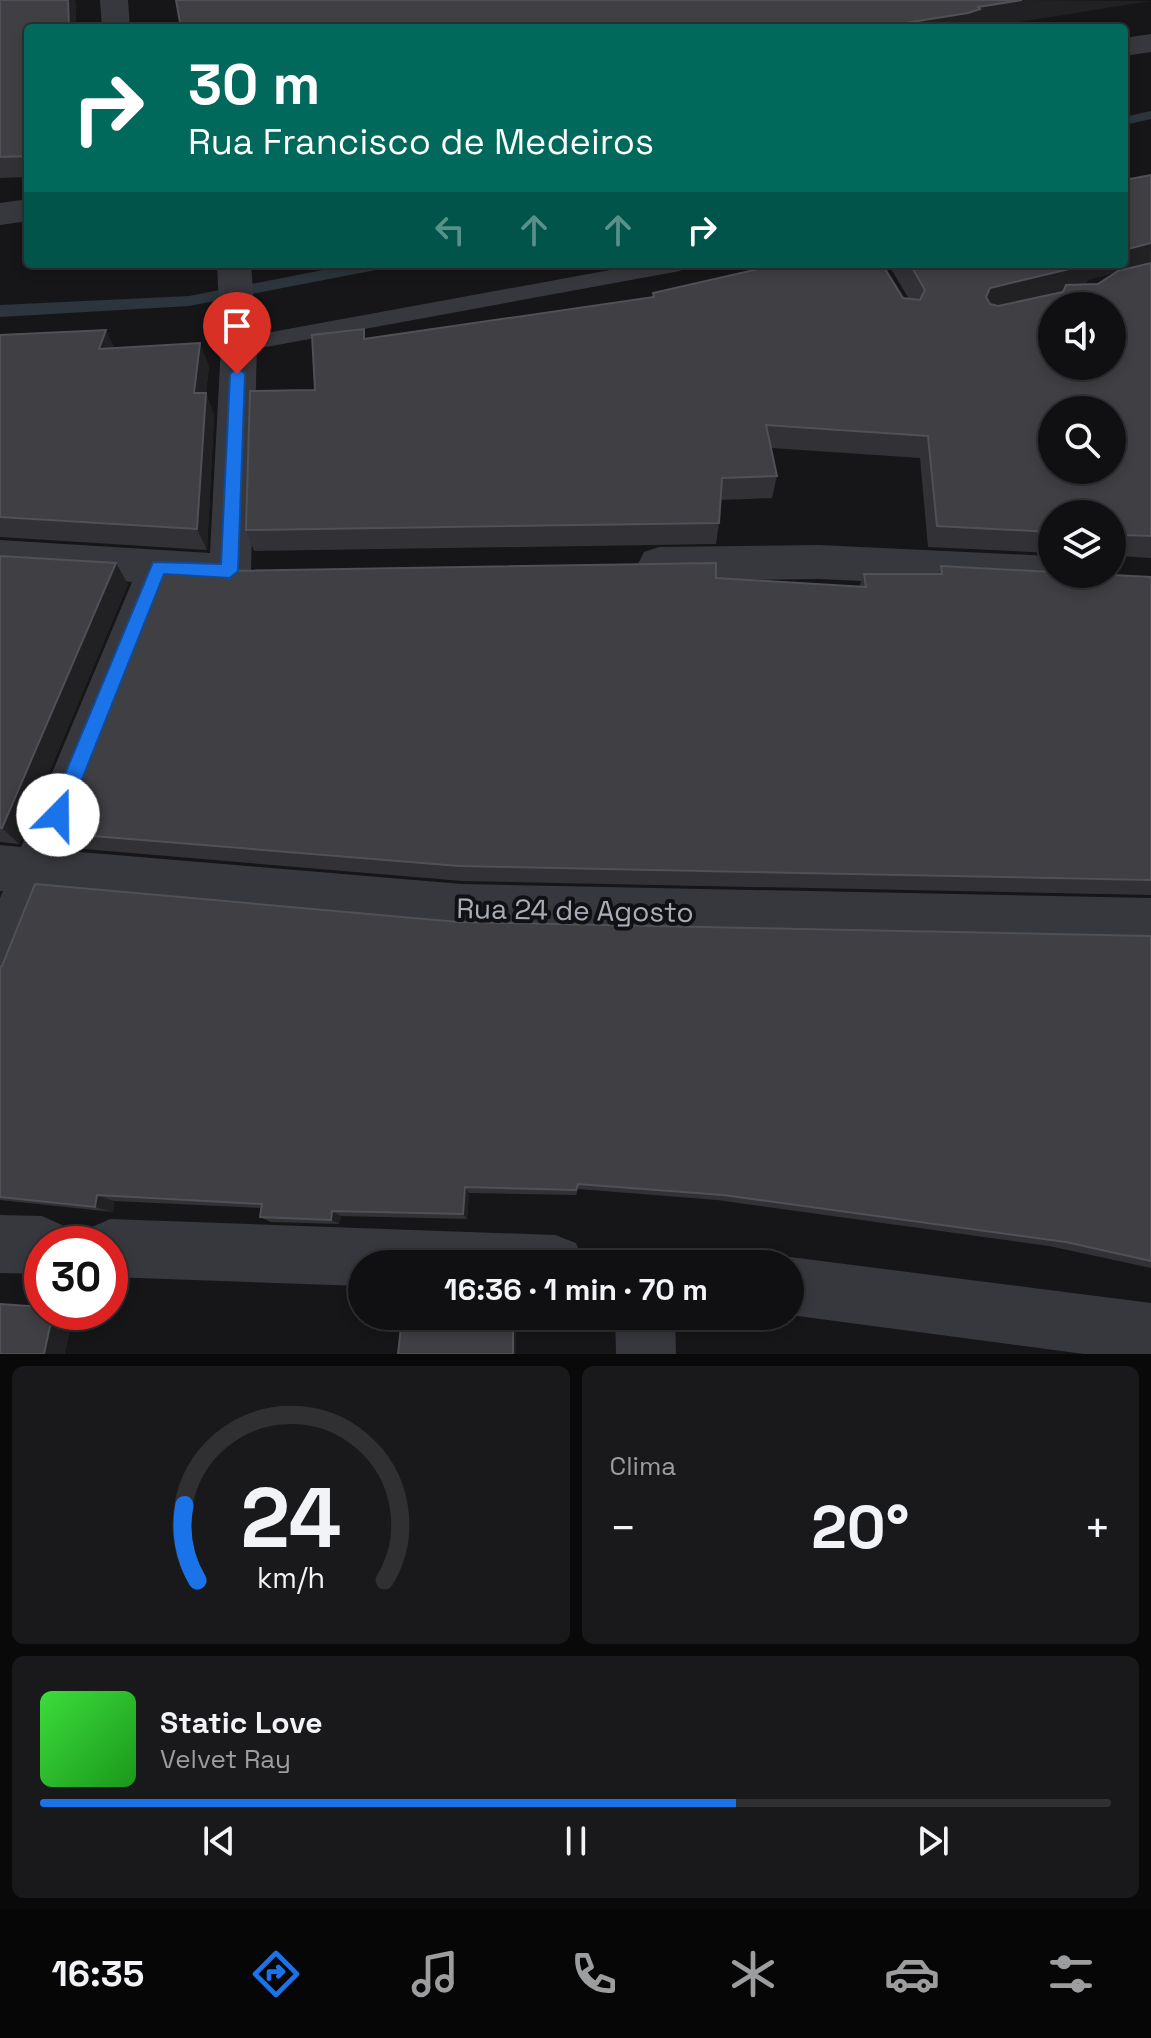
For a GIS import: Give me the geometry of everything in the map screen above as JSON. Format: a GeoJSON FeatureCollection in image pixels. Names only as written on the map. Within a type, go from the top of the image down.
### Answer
{"type":"FeatureCollection","features":[{"type":"Feature","properties":{"kind":"street"},"geometry":{"type":"LineString","coordinates":[[114,0],[116,24]]}},
{"type":"Feature","properties":{"kind":"street"},"geometry":{"type":"LineString","coordinates":[[1128,46],[1151,43]]}},
{"type":"Feature","properties":{"kind":"street"},"geometry":{"type":"LineString","coordinates":[[0,214],[24,211]]}},
{"type":"Feature","properties":{"kind":"street"},"geometry":{"type":"LineString","coordinates":[[0,556],[246,571],[235,268]]}},
{"type":"Feature","properties":{"kind":"street"},"geometry":{"type":"LineString","coordinates":[[628,565],[819,562],[1038,572]]}},
{"type":"Feature","properties":{"kind":"street"},"geometry":{"type":"LineString","coordinates":[[0,959],[18,869],[159,566]]}},
{"type":"Feature","properties":{"kind":"street","name":"Rua 24 de Agosto"},"geometry":{"type":"LineString","coordinates":[[18,869],[462,908],[1151,922]]}},
{"type":"Feature","properties":{"kind":"street"},"geometry":{"type":"LineString","coordinates":[[0,1244],[24,1245]]}},
{"type":"Feature","properties":{"kind":"street"},"geometry":{"type":"LineString","coordinates":[[128,1249],[348,1257]]}},
{"type":"Feature","properties":{"kind":"street"},"geometry":{"type":"LineString","coordinates":[[804,1288],[1151,1333]]}},
{"type":"Feature","properties":{"kind":"street"},"geometry":{"type":"LineString","coordinates":[[645,1330],[646,1354]]}},
{"type":"Feature","properties":{"kind":"lane"},"geometry":{"type":"LineString","coordinates":[[238,338],[656,268]]}},
{"type":"Feature","properties":{"kind":"building"},"geometry":{"type":"Polygon","coordinates":[[[0,0],[68,0],[69,24],[24,24],[24,156],[0,157],[0,0]]]}},
{"type":"Feature","properties":{"kind":"building"},"geometry":{"type":"Polygon","coordinates":[[[176,0],[1022,0],[978,7],[980,9],[968,13],[899,24],[180,24],[176,0]]]}},
{"type":"Feature","properties":{"kind":"building"},"geometry":{"type":"Polygon","coordinates":[[[1151,175],[1151,243],[1128,249],[1128,179],[1151,175]]]}},
{"type":"Feature","properties":{"kind":"building"},"geometry":{"type":"Polygon","coordinates":[[[1151,263],[1151,536],[1126,535],[1126,500],[1038,500],[1038,531],[937,526],[928,436],[766,425],[777,476],[722,478],[719,523],[246,530],[250,391],[315,390],[312,335],[364,329],[364,339],[654,297],[653,293],[762,268],[884,268],[903,298],[920,300],[925,290],[912,268],[1073,268],[990,288],[986,297],[990,304],[998,306],[1038,297],[1038,380],[1126,380],[1126,292],[1063,292],[1066,285],[1098,284],[1118,271],[1151,263]]]}},
{"type":"Feature","properties":{"kind":"building"},"geometry":{"type":"Polygon","coordinates":[[[106,330],[99,349],[200,343],[194,393],[206,393],[197,529],[0,517],[0,335],[106,330]]]}},
{"type":"Feature","properties":{"kind":"building"},"geometry":{"type":"Polygon","coordinates":[[[0,556],[116,563],[2,828],[0,828],[0,556]]]}},
{"type":"Feature","properties":{"kind":"building"},"geometry":{"type":"Polygon","coordinates":[[[716,563],[716,578],[866,587],[864,574],[942,574],[941,566],[1038,571],[1038,588],[1126,588],[1126,576],[1151,577],[1151,880],[459,866],[57,833],[164,567],[221,571],[716,563]]]}},
{"type":"Feature","properties":{"kind":"building"},"geometry":{"type":"Polygon","coordinates":[[[35,884],[458,922],[1151,936],[1151,1261],[1066,1242],[723,1195],[578,1184],[576,1190],[465,1187],[463,1214],[332,1211],[331,1220],[260,1217],[262,1204],[97,1195],[95,1207],[0,1197],[0,967],[35,884]]]}},
{"type":"Feature","properties":{"kind":"building"},"geometry":{"type":"Polygon","coordinates":[[[0,1304],[24,1306],[24,1330],[49,1330],[44,1354],[0,1354],[0,1304]]]}},
{"type":"Feature","properties":{"kind":"building"},"geometry":{"type":"Polygon","coordinates":[[[401,1330],[513,1331],[513,1354],[398,1354],[401,1330]]]}},
{"type":"Feature","properties":{"kind":"waterway"},"geometry":{"type":"LineString","coordinates":[[1128,120],[1151,115]]}},
{"type":"Feature","properties":{"kind":"waterway"},"geometry":{"type":"LineString","coordinates":[[0,311],[189,301],[360,268]]}},
{"type":"Feature","properties":{"kind":"route"},"geometry":{"type":"LineString","coordinates":[[58,815],[159,566],[230,571],[237,374]]}}]}
